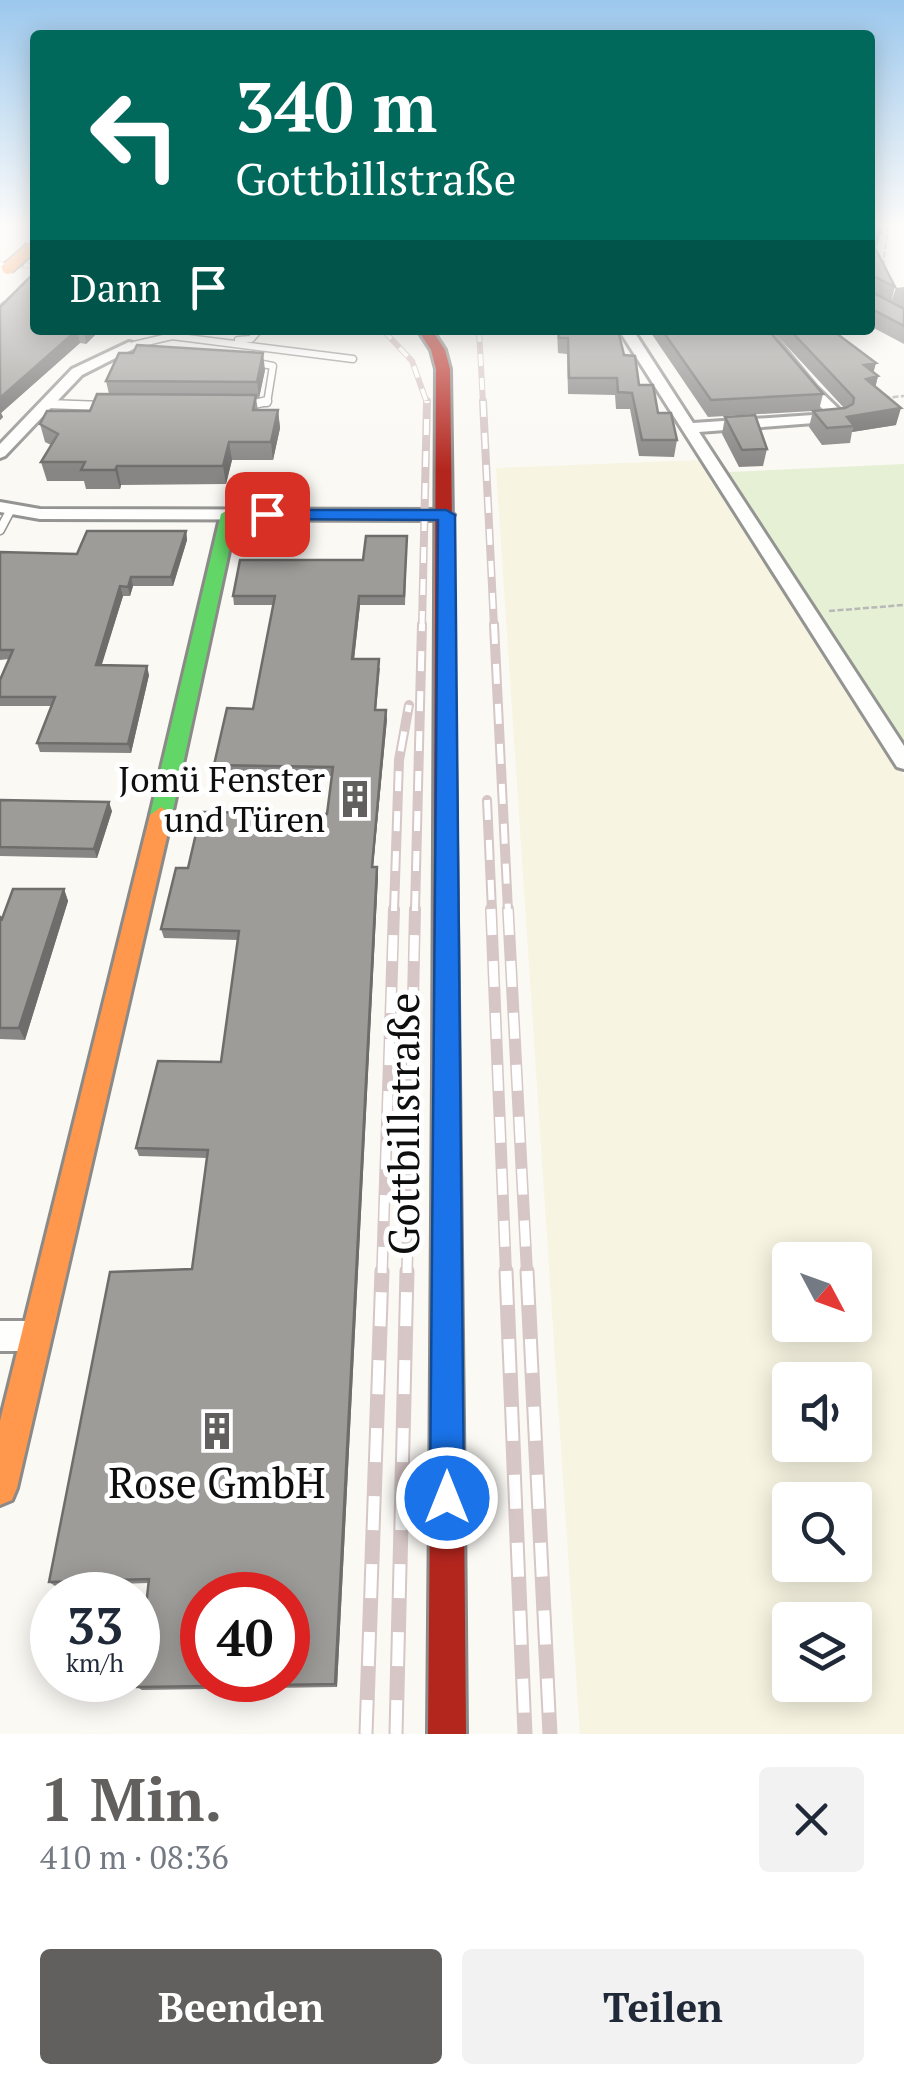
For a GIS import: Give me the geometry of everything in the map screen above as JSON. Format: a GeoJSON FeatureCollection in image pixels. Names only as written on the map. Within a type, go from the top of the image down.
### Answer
{"type":"FeatureCollection","features":[{"type":"Feature","properties":{"kind":"street","name":"Gottbillstraße"},"geometry":{"type":"LineString","coordinates":[[428,335],[443,369],[446,515],[448,1734]]}},
{"type":"Feature","properties":{"kind":"street"},"geometry":{"type":"LineString","coordinates":[[630,335],[904,762]]}},
{"type":"Feature","properties":{"kind":"street"},"geometry":{"type":"LineString","coordinates":[[688,428],[840,417],[811,390],[766,335]]}},
{"type":"Feature","properties":{"kind":"street"},"geometry":{"type":"LineString","coordinates":[[0,453],[77,372],[130,350]]}},
{"type":"Feature","properties":{"kind":"street"},"geometry":{"type":"LineString","coordinates":[[5,509],[40,514],[446,515]]}},
{"type":"Feature","properties":{"kind":"street"},"geometry":{"type":"LineString","coordinates":[[0,1488],[100,1086],[229,514]]}},
{"type":"Feature","properties":{"kind":"street"},"geometry":{"type":"LineString","coordinates":[[0,1336],[35,1336]]}},
{"type":"Feature","properties":{"kind":"lane"},"geometry":{"type":"LineString","coordinates":[[130,350],[145,335]]}},
{"type":"Feature","properties":{"kind":"lane"},"geometry":{"type":"LineString","coordinates":[[212,335],[244,340],[252,335]]}},
{"type":"Feature","properties":{"kind":"lane"},"geometry":{"type":"LineString","coordinates":[[130,350],[172,336],[353,359]]}},
{"type":"Feature","properties":{"kind":"lane"},"geometry":{"type":"LineString","coordinates":[[240,361],[273,366],[267,403],[242,406]]}},
{"type":"Feature","properties":{"kind":"lane"},"geometry":{"type":"LineString","coordinates":[[47,404],[106,406]]}},
{"type":"Feature","properties":{"kind":"lane"},"geometry":{"type":"LineString","coordinates":[[0,530],[5,509]]}},
{"type":"Feature","properties":{"kind":"path"},"geometry":{"type":"LineString","coordinates":[[886,398],[904,396]]}},
{"type":"Feature","properties":{"kind":"path"},"geometry":{"type":"LineString","coordinates":[[809,612],[904,605]]}},
{"type":"Feature","properties":{"kind":"shaded area"},"geometry":{"type":"Polygon","coordinates":[[[702,460],[904,776],[904,1734],[580,1734],[496,468],[702,460]]]}},
{"type":"Feature","properties":{"kind":"green space"},"geometry":{"type":"Polygon","coordinates":[[[904,464],[904,752],[729,472],[904,464]]]}},
{"type":"Feature","properties":{"kind":"building"},"geometry":{"type":"Polygon","coordinates":[[[0,308],[30,308],[30,335],[71,335],[0,398],[0,308]]]}},
{"type":"Feature","properties":{"kind":"building"},"geometry":{"type":"Polygon","coordinates":[[[875,308],[904,309],[904,326],[875,311],[875,308]]]}},
{"type":"Feature","properties":{"kind":"building"},"geometry":{"type":"Polygon","coordinates":[[[619,335],[624,355],[635,356],[639,385],[653,385],[658,413],[671,413],[677,440],[642,440],[632,393],[618,392],[617,378],[569,378],[568,338],[559,338],[619,335]]]}},
{"type":"Feature","properties":{"kind":"building"},"geometry":{"type":"Polygon","coordinates":[[[666,335],[772,335],[823,394],[711,400],[666,335]]]}},
{"type":"Feature","properties":{"kind":"building"},"geometry":{"type":"Polygon","coordinates":[[[795,335],[839,335],[876,363],[864,365],[878,376],[866,379],[901,408],[847,417],[854,426],[827,428],[813,411],[845,408],[853,404],[854,398],[795,335]]]}},
{"type":"Feature","properties":{"kind":"building"},"geometry":{"type":"Polygon","coordinates":[[[137,345],[263,353],[257,382],[106,381],[119,353],[133,353],[137,345]]]}},
{"type":"Feature","properties":{"kind":"building"},"geometry":{"type":"Polygon","coordinates":[[[97,394],[256,395],[253,410],[278,410],[271,442],[229,442],[223,466],[81,470],[85,462],[41,462],[58,434],[40,424],[47,411],[90,411],[97,394]]]}},
{"type":"Feature","properties":{"kind":"building"},"geometry":{"type":"Polygon","coordinates":[[[755,415],[767,449],[742,450],[725,417],[755,415]]]}},
{"type":"Feature","properties":{"kind":"building"},"geometry":{"type":"Polygon","coordinates":[[[87,531],[186,531],[171,577],[131,577],[128,587],[120,586],[96,665],[147,666],[128,744],[37,743],[55,697],[0,697],[0,680],[13,650],[0,650],[0,552],[77,554],[87,531]]]}},
{"type":"Feature","properties":{"kind":"building","name":"Rose GmbH"},"geometry":{"type":"Polygon","coordinates":[[[366,536],[407,536],[404,596],[359,596],[352,659],[379,659],[375,710],[386,710],[372,867],[377,867],[335,1684],[310,1684],[310,1572],[180,1572],[180,1686],[160,1687],[160,1572],[51,1572],[110,1272],[192,1269],[208,1150],[136,1148],[158,1061],[221,1062],[239,931],[161,929],[176,868],[188,868],[201,812],[327,814],[333,767],[214,765],[227,708],[253,709],[275,596],[233,596],[240,560],[363,560],[366,536]]]}},
{"type":"Feature","properties":{"kind":"building"},"geometry":{"type":"Polygon","coordinates":[[[0,800],[109,802],[94,849],[0,847],[0,800]]]}},
{"type":"Feature","properties":{"kind":"building"},"geometry":{"type":"Polygon","coordinates":[[[13,889],[64,889],[19,1028],[0,1028],[0,917],[13,889]]]}},
{"type":"Feature","properties":{"kind":"railway"},"geometry":{"type":"LineString","coordinates":[[388,335],[412,361],[427,403]]}},
{"type":"Feature","properties":{"kind":"railway"},"geometry":{"type":"LineString","coordinates":[[479,335],[483,403]]}},
{"type":"Feature","properties":{"kind":"railway"},"geometry":{"type":"LineString","coordinates":[[483,401],[494,627]]}},
{"type":"Feature","properties":{"kind":"railway"},"geometry":{"type":"LineString","coordinates":[[422,627],[427,403]]}},
{"type":"Feature","properties":{"kind":"railway"},"geometry":{"type":"LineString","coordinates":[[415,911],[422,624]]}},
{"type":"Feature","properties":{"kind":"railway"},"geometry":{"type":"LineString","coordinates":[[494,624],[508,911]]}},
{"type":"Feature","properties":{"kind":"railway"},"geometry":{"type":"LineString","coordinates":[[394,911],[399,760],[409,705]]}},
{"type":"Feature","properties":{"kind":"railway"},"geometry":{"type":"LineString","coordinates":[[487,800],[492,911]]}},
{"type":"Feature","properties":{"kind":"railway"},"geometry":{"type":"LineString","coordinates":[[382,1273],[394,909]]}},
{"type":"Feature","properties":{"kind":"railway"},"geometry":{"type":"LineString","coordinates":[[407,1273],[415,909]]}},
{"type":"Feature","properties":{"kind":"railway"},"geometry":{"type":"LineString","coordinates":[[491,909],[506,1273]]}},
{"type":"Feature","properties":{"kind":"railway"},"geometry":{"type":"LineString","coordinates":[[508,909],[527,1273]]}},
{"type":"Feature","properties":{"kind":"railway"},"geometry":{"type":"LineString","coordinates":[[366,1734],[382,1271]]}},
{"type":"Feature","properties":{"kind":"railway"},"geometry":{"type":"LineString","coordinates":[[396,1734],[407,1271]]}},
{"type":"Feature","properties":{"kind":"railway"},"geometry":{"type":"LineString","coordinates":[[506,1271],[525,1734]]}},
{"type":"Feature","properties":{"kind":"railway"},"geometry":{"type":"LineString","coordinates":[[527,1271],[550,1734]]}},
{"type":"Feature","properties":{"kind":"traffic: fast"},"geometry":{"type":"LineString","coordinates":[[161,815],[229,514]]}},
{"type":"Feature","properties":{"kind":"traffic: fast"},"geometry":{"type":"LineString","coordinates":[[446,1075],[447,1510]]}},
{"type":"Feature","properties":{"kind":"traffic: slow"},"geometry":{"type":"LineString","coordinates":[[0,1488],[161,815]]}},
{"type":"Feature","properties":{"kind":"traffic: jam"},"geometry":{"type":"LineString","coordinates":[[428,335],[443,369],[446,1075]]}},
{"type":"Feature","properties":{"kind":"traffic: jam"},"geometry":{"type":"LineString","coordinates":[[447,1510],[447,1734]]}},
{"type":"Feature","properties":{"kind":"place","name":"Jomü Fenster und Türen"},"geometry":{"type":"Point","coordinates":[355,799]}},
{"type":"Feature","properties":{"kind":"place","name":"Rose GmbH"},"geometry":{"type":"Point","coordinates":[217,1431]}},
{"type":"Feature","properties":{"kind":"route"},"geometry":{"type":"LineString","coordinates":[[267,514],[446,515],[447,1498]]}}]}
